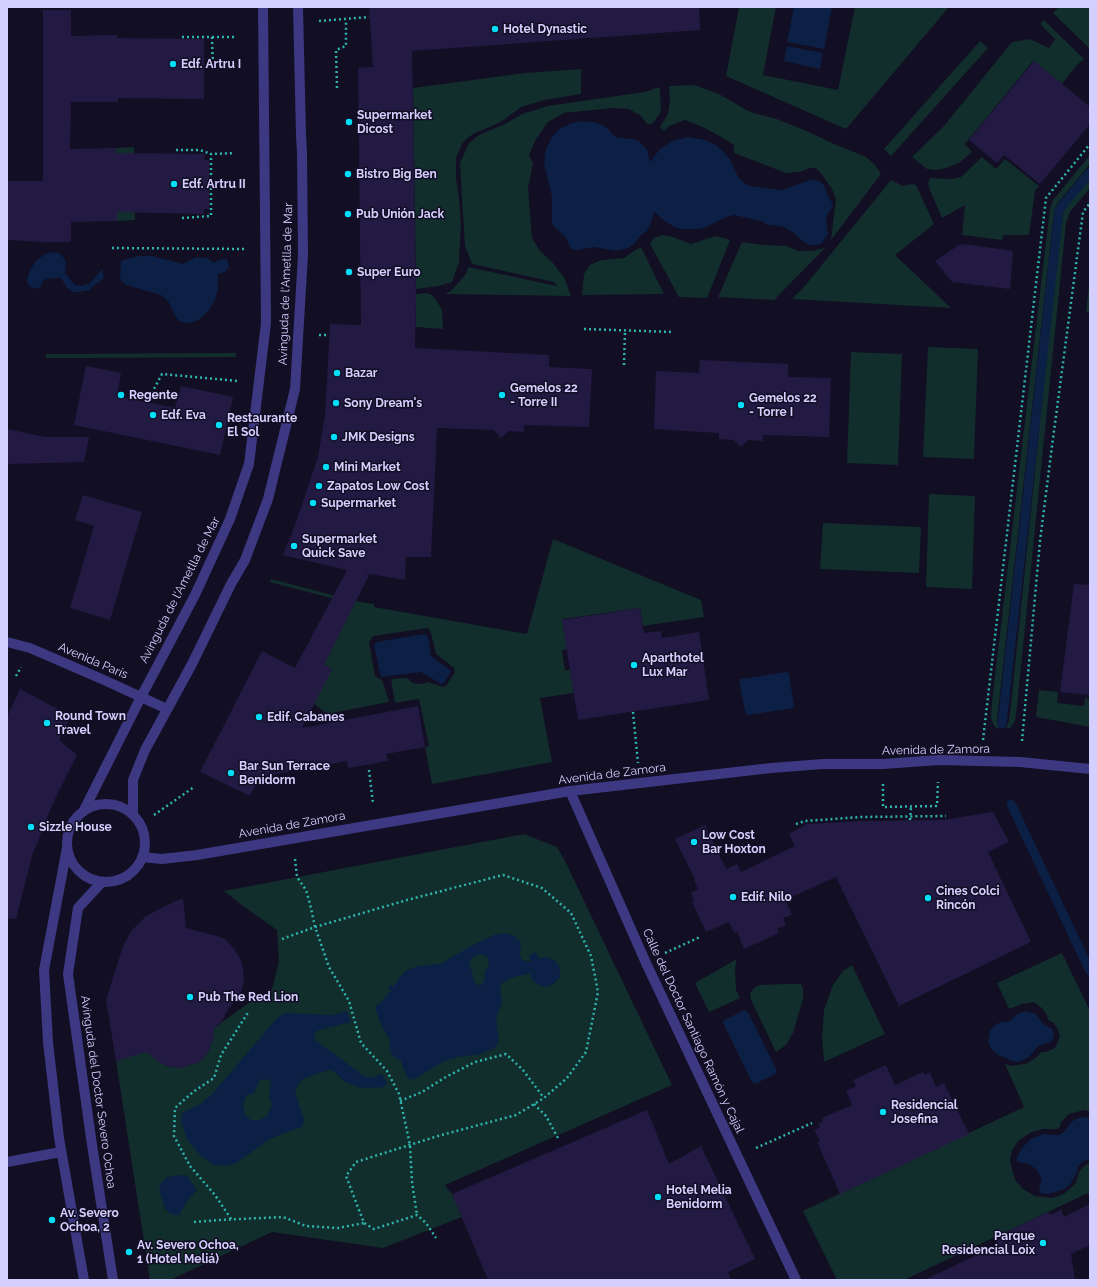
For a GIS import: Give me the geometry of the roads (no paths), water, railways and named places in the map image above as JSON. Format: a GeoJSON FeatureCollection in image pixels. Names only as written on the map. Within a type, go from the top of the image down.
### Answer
{"type":"FeatureCollection","features":[{"type":"Feature","properties":{"kind":"street","name":"Avinguda de l'Ametlla de Mar"},"geometry":{"type":"LineString","coordinates":[[83,812],[140,697],[195,595],[227,526],[249,464],[266,322],[265,115],[262,7]]}},
{"type":"Feature","properties":{"kind":"street","name":"Avinguda de l'Ametlla de Mar"},"geometry":{"type":"LineString","coordinates":[[133,815],[133,780],[145,750],[192,664],[231,584],[245,560],[268,499],[295,389],[303,255],[298,7]]}},
{"type":"Feature","properties":{"kind":"street","name":"Avenida París"},"geometry":{"type":"LineString","coordinates":[[7,642],[30,648],[167,709]]}},
{"type":"Feature","properties":{"kind":"street","name":"Avenida de Zamora"},"geometry":{"type":"LineString","coordinates":[[142,857],[162,859],[197,854],[570,791],[771,768],[823,764],[883,764],[939,760],[1020,762],[1090,769]]}},
{"type":"Feature","properties":{"kind":"street","name":"Calle del Doctor Santiago Ramón y Cajal"},"geometry":{"type":"LineString","coordinates":[[570,791],[646,963],[796,1280]]}},
{"type":"Feature","properties":{"kind":"street"},"geometry":{"type":"LineString","coordinates":[[67,848],[71,861],[79,871],[90,879],[102,882],[114,882],[135,870],[142,857],[144,836],[140,824],[133,815],[122,807],[108,804],[95,806],[83,812],[73,822],[68,834],[67,848],[44,970],[48,1042],[61,1152],[84,1280]]}},
{"type":"Feature","properties":{"kind":"street","name":"Avinguda del Doctor Severo Ochoa"},"geometry":{"type":"LineString","coordinates":[[102,882],[78,908],[68,974],[113,1280]]}},
{"type":"Feature","properties":{"kind":"street"},"geometry":{"type":"LineString","coordinates":[[7,1162],[61,1152]]}},
{"type":"Feature","properties":{"kind":"water"},"geometry":{"type":"Polygon","coordinates":[[[794,7],[832,7],[824,49],[787,42],[794,7]]]}},
{"type":"Feature","properties":{"kind":"water"},"geometry":{"type":"Polygon","coordinates":[[[787,46],[823,53],[820,69],[784,61],[787,46]]]}},
{"type":"Feature","properties":{"kind":"water"},"geometry":{"type":"Polygon","coordinates":[[[582,121],[602,125],[614,136],[619,138],[633,139],[640,142],[647,150],[650,162],[660,149],[673,141],[689,137],[705,140],[716,145],[725,153],[732,163],[738,177],[750,186],[781,190],[811,180],[817,180],[825,187],[827,195],[833,204],[826,218],[828,234],[822,243],[811,245],[805,243],[794,233],[784,227],[764,224],[765,222],[734,215],[724,218],[704,228],[676,228],[654,212],[647,231],[641,235],[629,248],[616,251],[594,247],[574,250],[570,247],[565,236],[555,228],[552,223],[552,197],[544,163],[546,149],[552,137],[559,129],[572,123],[582,121]]]}},
{"type":"Feature","properties":{"kind":"water"},"geometry":{"type":"Polygon","coordinates":[[[54,252],[59,253],[64,258],[66,263],[65,273],[75,285],[81,286],[89,284],[102,269],[104,278],[89,290],[80,292],[73,292],[67,288],[61,278],[46,279],[40,287],[35,289],[29,286],[27,280],[30,270],[35,262],[45,254],[54,252]]]}},
{"type":"Feature","properties":{"kind":"water"},"geometry":{"type":"Polygon","coordinates":[[[139,256],[152,256],[183,264],[196,257],[207,258],[214,263],[218,260],[227,259],[229,267],[225,272],[218,274],[218,288],[215,300],[209,310],[200,319],[191,323],[181,322],[177,319],[168,301],[161,295],[126,285],[120,280],[121,261],[139,256]]]}},
{"type":"Feature","properties":{"kind":"water"},"geometry":{"type":"Polygon","coordinates":[[[425,634],[428,637],[431,656],[451,672],[444,683],[441,684],[421,672],[381,677],[374,645],[376,642],[425,634]]]}},
{"type":"Feature","properties":{"kind":"water"},"geometry":{"type":"Polygon","coordinates":[[[787,672],[789,674],[794,706],[793,708],[746,715],[739,681],[741,679],[787,672]]]}},
{"type":"Feature","properties":{"kind":"water"},"geometry":{"type":"Polygon","coordinates":[[[504,933],[513,935],[521,942],[520,954],[522,960],[531,962],[529,955],[536,952],[539,959],[545,957],[555,961],[559,966],[560,977],[550,986],[545,987],[537,984],[532,979],[530,973],[511,978],[501,984],[500,991],[502,1002],[496,1019],[499,1040],[497,1045],[493,1049],[480,1054],[447,1060],[410,1080],[406,1075],[401,1061],[391,1053],[389,1039],[380,1022],[375,1007],[391,990],[388,988],[390,985],[393,987],[407,970],[419,966],[440,964],[494,935],[504,933]],[[480,954],[472,958],[469,965],[474,982],[478,985],[481,985],[484,981],[485,971],[488,967],[489,961],[487,956],[480,954]]]}},
{"type":"Feature","properties":{"kind":"water"},"geometry":{"type":"Polygon","coordinates":[[[745,1010],[748,1012],[777,1071],[775,1074],[755,1084],[752,1082],[723,1023],[724,1020],[745,1010]]]}},
{"type":"Feature","properties":{"kind":"water"},"geometry":{"type":"Polygon","coordinates":[[[347,1011],[351,1022],[319,1030],[314,1034],[315,1040],[364,1076],[372,1078],[382,1074],[387,1083],[384,1087],[358,1087],[346,1082],[335,1072],[329,1070],[305,1078],[298,1084],[295,1092],[304,1120],[302,1127],[267,1141],[236,1163],[227,1166],[214,1165],[200,1155],[188,1141],[181,1122],[182,1113],[202,1103],[213,1093],[277,1018],[286,1013],[331,1015],[347,1011]],[[264,1079],[259,1081],[254,1093],[246,1096],[243,1105],[245,1115],[251,1120],[260,1120],[267,1116],[272,1105],[269,1096],[271,1084],[269,1080],[264,1079]]]}},
{"type":"Feature","properties":{"kind":"water"},"geometry":{"type":"Polygon","coordinates":[[[1026,1011],[1036,1014],[1043,1024],[1052,1029],[1054,1034],[1053,1038],[1051,1042],[1038,1046],[1029,1057],[1019,1062],[1012,1061],[997,1054],[991,1049],[988,1041],[990,1031],[995,1025],[1001,1022],[1010,1021],[1019,1013],[1026,1011]]]}},
{"type":"Feature","properties":{"kind":"water"},"geometry":{"type":"Polygon","coordinates":[[[1078,1118],[1090,1118],[1090,1159],[1082,1162],[1078,1167],[1071,1183],[1065,1189],[1049,1194],[1040,1193],[1039,1190],[1042,1180],[1037,1170],[1029,1164],[1017,1162],[1017,1157],[1023,1147],[1031,1139],[1043,1134],[1061,1134],[1071,1122],[1078,1118]]]}},
{"type":"Feature","properties":{"kind":"water"},"geometry":{"type":"Polygon","coordinates":[[[177,1175],[187,1176],[197,1190],[188,1200],[179,1215],[171,1214],[165,1209],[159,1187],[165,1178],[177,1175]]]}},
{"type":"Feature","properties":{"kind":"waterway"},"geometry":{"type":"LineString","coordinates":[[1002,724],[1059,210],[1090,172]]}},
{"type":"Feature","properties":{"kind":"waterway"},"geometry":{"type":"LineString","coordinates":[[1011,804],[1090,971]]}},
{"type":"Feature","properties":{"kind":"place","name":"Hotel Dynastic"},"geometry":{"type":"Point","coordinates":[495,29]}},
{"type":"Feature","properties":{"kind":"place","name":"Edf. Artru I"},"geometry":{"type":"Point","coordinates":[173,64]}},
{"type":"Feature","properties":{"kind":"place","name":"Supermarket Dicost"},"geometry":{"type":"Point","coordinates":[349,122]}},
{"type":"Feature","properties":{"kind":"place","name":"Bistro Big Ben"},"geometry":{"type":"Point","coordinates":[348,174]}},
{"type":"Feature","properties":{"kind":"place","name":"Edf. Artru II"},"geometry":{"type":"Point","coordinates":[174,184]}},
{"type":"Feature","properties":{"kind":"place","name":"Pub Unión Jack"},"geometry":{"type":"Point","coordinates":[348,214]}},
{"type":"Feature","properties":{"kind":"place","name":"Super Euro"},"geometry":{"type":"Point","coordinates":[349,272]}},
{"type":"Feature","properties":{"kind":"place","name":"Bazar"},"geometry":{"type":"Point","coordinates":[337,373]}},
{"type":"Feature","properties":{"kind":"place","name":"Regente"},"geometry":{"type":"Point","coordinates":[121,395]}},
{"type":"Feature","properties":{"kind":"place","name":"Gemelos 22 - Torre II"},"geometry":{"type":"Point","coordinates":[502,395]}},
{"type":"Feature","properties":{"kind":"place","name":"Sony Dream's"},"geometry":{"type":"Point","coordinates":[336,403]}},
{"type":"Feature","properties":{"kind":"place","name":"Gemelos 22 - Torre I"},"geometry":{"type":"Point","coordinates":[741,405]}},
{"type":"Feature","properties":{"kind":"place","name":"Edf. Eva"},"geometry":{"type":"Point","coordinates":[153,415]}},
{"type":"Feature","properties":{"kind":"place","name":"Restaurante El Sol"},"geometry":{"type":"Point","coordinates":[219,425]}},
{"type":"Feature","properties":{"kind":"place","name":"JMK Designs"},"geometry":{"type":"Point","coordinates":[334,437]}},
{"type":"Feature","properties":{"kind":"place","name":"Mini Market"},"geometry":{"type":"Point","coordinates":[326,467]}},
{"type":"Feature","properties":{"kind":"place","name":"Zapatos Low Cost"},"geometry":{"type":"Point","coordinates":[319,486]}},
{"type":"Feature","properties":{"kind":"place","name":"Supermarket"},"geometry":{"type":"Point","coordinates":[313,503]}},
{"type":"Feature","properties":{"kind":"place","name":"Supermarket Quick Save"},"geometry":{"type":"Point","coordinates":[294,546]}},
{"type":"Feature","properties":{"kind":"place","name":"Aparthotel Lux Mar"},"geometry":{"type":"Point","coordinates":[634,665]}},
{"type":"Feature","properties":{"kind":"place","name":"Edif. Cabanes"},"geometry":{"type":"Point","coordinates":[259,717]}},
{"type":"Feature","properties":{"kind":"place","name":"Round Town Travel"},"geometry":{"type":"Point","coordinates":[47,723]}},
{"type":"Feature","properties":{"kind":"place","name":"Bar Sun Terrace Benidorm"},"geometry":{"type":"Point","coordinates":[231,773]}},
{"type":"Feature","properties":{"kind":"place","name":"Sizzle House"},"geometry":{"type":"Point","coordinates":[31,827]}},
{"type":"Feature","properties":{"kind":"place","name":"Low Cost Bar Hoxton"},"geometry":{"type":"Point","coordinates":[694,842]}},
{"type":"Feature","properties":{"kind":"place","name":"Edif. Nilo"},"geometry":{"type":"Point","coordinates":[733,897]}},
{"type":"Feature","properties":{"kind":"place","name":"Cines Colci Rincón"},"geometry":{"type":"Point","coordinates":[928,898]}},
{"type":"Feature","properties":{"kind":"place","name":"Pub The Red Lion"},"geometry":{"type":"Point","coordinates":[190,997]}},
{"type":"Feature","properties":{"kind":"place","name":"Residencial Josefina"},"geometry":{"type":"Point","coordinates":[883,1112]}},
{"type":"Feature","properties":{"kind":"place","name":"Hotel Melia Benidorm"},"geometry":{"type":"Point","coordinates":[658,1197]}},
{"type":"Feature","properties":{"kind":"place","name":"Av. Severo Ochoa, 2"},"geometry":{"type":"Point","coordinates":[52,1220]}},
{"type":"Feature","properties":{"kind":"place","name":"Parque Residencial Loix"},"geometry":{"type":"Point","coordinates":[1043,1243]}},
{"type":"Feature","properties":{"kind":"place","name":"Av. Severo Ochoa, 1 (Hotel Meliá)"},"geometry":{"type":"Point","coordinates":[129,1252]}}]}
